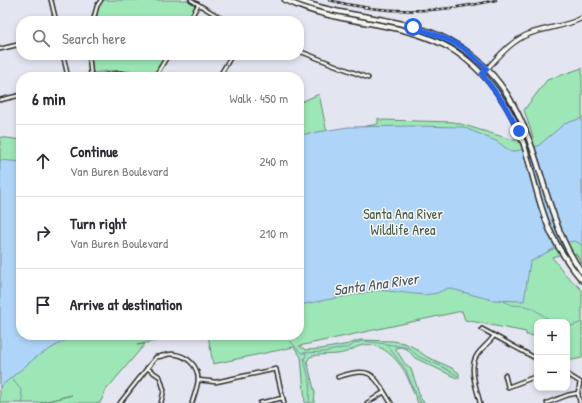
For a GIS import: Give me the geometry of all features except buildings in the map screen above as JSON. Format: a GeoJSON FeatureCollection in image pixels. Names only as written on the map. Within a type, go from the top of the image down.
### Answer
{"type":"FeatureCollection","features":[{"type":"Feature","properties":{"kind":"main road"},"geometry":{"type":"LineString","coordinates":[[285,0],[323,14],[412,33],[432,39],[452,50],[482,74],[511,116],[519,131],[550,229],[565,258],[582,280]]}},
{"type":"Feature","properties":{"kind":"main road"},"geometry":{"type":"LineString","coordinates":[[298,0],[325,9],[413,27],[432,33],[464,49],[487,69],[500,83],[512,101],[523,124],[532,145],[557,228],[582,272]]}},
{"type":"Feature","properties":{"kind":"main road"},"geometry":{"type":"LineString","coordinates":[[482,74],[511,45],[524,35],[569,24],[582,18]]}},
{"type":"Feature","properties":{"kind":"street"},"geometry":{"type":"LineString","coordinates":[[51,0],[55,16]]}},
{"type":"Feature","properties":{"kind":"street"},"geometry":{"type":"LineString","coordinates":[[95,16],[97,6],[101,0]]}},
{"type":"Feature","properties":{"kind":"street"},"geometry":{"type":"LineString","coordinates":[[191,0],[218,16]]}},
{"type":"Feature","properties":{"kind":"street"},"geometry":{"type":"LineString","coordinates":[[191,16],[198,4]]}},
{"type":"Feature","properties":{"kind":"street"},"geometry":{"type":"LineString","coordinates":[[0,48],[16,45]]}},
{"type":"Feature","properties":{"kind":"street"},"geometry":{"type":"LineString","coordinates":[[304,54],[368,78]]}},
{"type":"Feature","properties":{"kind":"street"},"geometry":{"type":"LineString","coordinates":[[64,60],[67,72]]}},
{"type":"Feature","properties":{"kind":"street"},"geometry":{"type":"LineString","coordinates":[[89,60],[91,72]]}},
{"type":"Feature","properties":{"kind":"street"},"geometry":{"type":"LineString","coordinates":[[158,72],[165,60]]}},
{"type":"Feature","properties":{"kind":"street"},"geometry":{"type":"LineString","coordinates":[[222,72],[229,60]]}},
{"type":"Feature","properties":{"kind":"street"},"geometry":{"type":"LineString","coordinates":[[0,100],[16,96]]}},
{"type":"Feature","properties":{"kind":"street"},"geometry":{"type":"LineString","coordinates":[[482,330],[534,357]]}},
{"type":"Feature","properties":{"kind":"street"},"geometry":{"type":"LineString","coordinates":[[480,403],[473,371],[473,364],[478,354],[489,344],[494,336]]}},
{"type":"Feature","properties":{"kind":"street"},"geometry":{"type":"LineString","coordinates":[[120,403],[156,358],[172,354],[184,357],[192,363],[197,371],[198,380],[192,403]]}},
{"type":"Feature","properties":{"kind":"street"},"geometry":{"type":"LineString","coordinates":[[147,368],[160,377],[164,390],[161,403]]}},
{"type":"Feature","properties":{"kind":"street"},"geometry":{"type":"LineString","coordinates":[[198,380],[216,382],[276,369],[284,403]]}},
{"type":"Feature","properties":{"kind":"street"},"geometry":{"type":"LineString","coordinates":[[338,377],[354,371],[369,373],[375,378],[391,403]]}},
{"type":"Feature","properties":{"kind":"street"},"geometry":{"type":"LineString","coordinates":[[505,376],[508,387],[534,377]]}},
{"type":"Feature","properties":{"kind":"street"},"geometry":{"type":"LineString","coordinates":[[570,376],[580,382],[578,393],[580,403]]}},
{"type":"Feature","properties":{"kind":"street"},"geometry":{"type":"LineString","coordinates":[[367,403],[384,392]]}},
{"type":"Feature","properties":{"kind":"street"},"geometry":{"type":"LineString","coordinates":[[547,403],[578,393]]}},
{"type":"Feature","properties":{"kind":"street"},"geometry":{"type":"LineString","coordinates":[[260,403],[283,398]]}},
{"type":"Feature","properties":{"kind":"green space"},"geometry":{"type":"Polygon","coordinates":[[[102,0],[188,0],[194,3],[195,8],[190,16],[97,16],[98,7],[102,0]]]}},
{"type":"Feature","properties":{"kind":"green space"},"geometry":{"type":"Polygon","coordinates":[[[92,60],[164,60],[157,72],[93,72],[92,60]]]}},
{"type":"Feature","properties":{"kind":"green space","name":"Santa Ana River"},"geometry":{"type":"Polygon","coordinates":[[[582,68],[582,264],[576,254],[566,253],[552,257],[565,274],[582,290],[582,358],[570,360],[570,319],[534,319],[534,336],[526,335],[526,332],[465,320],[462,311],[299,346],[306,350],[321,349],[349,344],[360,340],[393,341],[404,343],[413,347],[427,357],[452,368],[459,373],[459,379],[415,358],[408,350],[401,347],[395,348],[405,364],[411,369],[421,399],[425,403],[418,403],[405,372],[397,361],[387,352],[376,346],[363,345],[339,354],[310,357],[307,361],[315,393],[314,403],[305,403],[301,357],[294,347],[213,364],[209,340],[304,340],[304,101],[319,94],[327,133],[378,124],[378,118],[381,120],[454,122],[513,140],[534,140],[524,110],[547,80],[582,68]]]}},
{"type":"Feature","properties":{"kind":"green space"},"geometry":{"type":"Polygon","coordinates":[[[0,137],[16,139],[16,340],[159,340],[137,345],[145,344],[106,390],[100,403],[41,403],[72,395],[38,403],[0,403],[0,137]]]}},
{"type":"Feature","properties":{"kind":"water","name":"Santa Ana River"},"geometry":{"type":"Polygon","coordinates":[[[582,118],[582,246],[580,243],[574,241],[570,242],[530,262],[524,301],[492,300],[448,288],[437,293],[424,295],[379,290],[304,304],[304,134],[348,127],[463,127],[498,142],[511,152],[538,146],[564,124],[582,118]]]}},
{"type":"Feature","properties":{"kind":"water"},"geometry":{"type":"Polygon","coordinates":[[[0,160],[16,162],[16,340],[66,340],[35,358],[0,387],[0,160]]]}},
{"type":"Feature","properties":{"kind":"waterway"},"geometry":{"type":"LineString","coordinates":[[500,299],[511,305],[532,308],[548,319]]}},
{"type":"Feature","properties":{"kind":"waterway"},"geometry":{"type":"LineString","coordinates":[[570,326],[582,322]]}},
{"type":"Feature","properties":{"kind":"waterway"},"geometry":{"type":"LineString","coordinates":[[289,340],[301,353],[324,352],[348,348],[355,343],[364,341],[386,344],[406,370],[421,403]]}},
{"type":"Feature","properties":{"kind":"waterway"},"geometry":{"type":"LineString","coordinates":[[387,344],[409,348],[419,357],[441,366],[458,376]]}},
{"type":"Feature","properties":{"kind":"waterway"},"geometry":{"type":"LineString","coordinates":[[305,353],[306,356],[304,359],[310,383],[309,403]]}},
{"type":"Feature","properties":{"kind":"waterway"},"geometry":{"type":"LineString","coordinates":[[13,380],[21,390],[23,403]]}},
{"type":"Feature","properties":{"kind":"railway"},"geometry":{"type":"LineString","coordinates":[[329,0],[350,5],[392,10],[433,10],[454,8],[496,0]]}},
{"type":"Feature","properties":{"kind":"route"},"geometry":{"type":"LineString","coordinates":[[413,27],[432,33],[464,49],[487,69],[482,74],[503,102],[519,131]]}},
{"type":"Feature","properties":{"kind":"park label","name":"Santa Ana River Wildlife Area"},"geometry":{"type":"Point","coordinates":[403,222]}}]}
